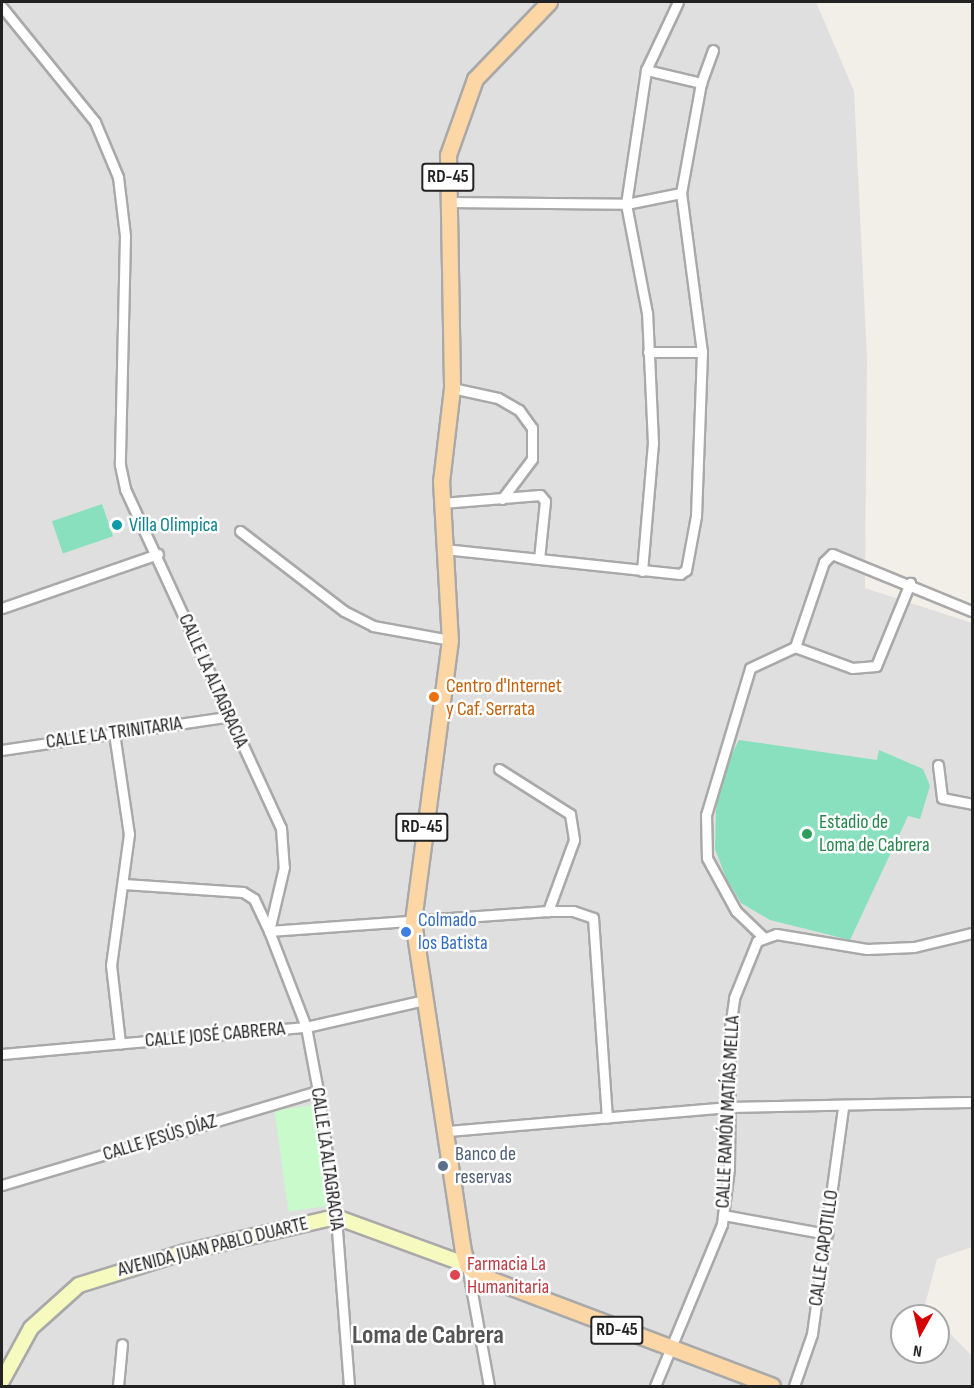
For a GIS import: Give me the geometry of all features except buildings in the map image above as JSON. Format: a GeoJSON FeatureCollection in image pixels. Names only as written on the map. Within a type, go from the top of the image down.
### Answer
{"type":"FeatureCollection","features":[{"type":"Feature","properties":{"kind":"main road","name":"RD-45"},"geometry":{"type":"LineString","coordinates":[[549,2],[475,79],[448,155],[447,202],[453,388],[442,502],[450,640],[413,921],[448,1131],[467,1265],[668,1350],[772,1386]]}},
{"type":"Feature","properties":{"kind":"street"},"geometry":{"type":"LineString","coordinates":[[642,571],[653,443],[647,313],[626,204],[646,70],[678,2]]}},
{"type":"Feature","properties":{"kind":"street","name":"CALLE LA ALTAGRACIA"},"geometry":{"type":"LineString","coordinates":[[2,7],[68,85],[110,152],[125,236],[120,465],[125,489],[158,554],[226,717],[285,846],[269,930],[306,1027],[318,1091],[336,1217],[350,1386]]}},
{"type":"Feature","properties":{"kind":"street"},"geometry":{"type":"LineString","coordinates":[[444,549],[680,574],[688,565],[701,432],[702,352],[681,193],[701,83],[713,50]]}},
{"type":"Feature","properties":{"kind":"street"},"geometry":{"type":"LineString","coordinates":[[646,70],[701,83]]}},
{"type":"Feature","properties":{"kind":"street"},"geometry":{"type":"LineString","coordinates":[[447,202],[626,204],[681,193]]}},
{"type":"Feature","properties":{"kind":"street"},"geometry":{"type":"LineString","coordinates":[[648,352],[702,352]]}},
{"type":"Feature","properties":{"kind":"street"},"geometry":{"type":"LineString","coordinates":[[453,388],[498,398],[519,410],[532,428],[532,459],[502,499]]}},
{"type":"Feature","properties":{"kind":"street"},"geometry":{"type":"LineString","coordinates":[[442,502],[543,498],[538,559]]}},
{"type":"Feature","properties":{"kind":"street"},"geometry":{"type":"LineString","coordinates":[[240,531],[344,611],[373,626],[450,640]]}},
{"type":"Feature","properties":{"kind":"street"},"geometry":{"type":"LineString","coordinates":[[2,608],[158,554]]}},
{"type":"Feature","properties":{"kind":"street"},"geometry":{"type":"LineString","coordinates":[[795,647],[824,562],[832,554],[910,583],[972,611]]}},
{"type":"Feature","properties":{"kind":"street"},"geometry":{"type":"LineString","coordinates":[[910,583],[876,666],[852,668],[795,647],[750,668],[706,815],[707,858],[718,884],[762,936],[867,949],[914,947],[972,933]]}},
{"type":"Feature","properties":{"kind":"street","name":"CALLE LA TRINITARIA"},"geometry":{"type":"LineString","coordinates":[[2,750],[226,717]]}},
{"type":"Feature","properties":{"kind":"street"},"geometry":{"type":"LineString","coordinates":[[114,733],[129,834],[124,884],[111,965],[120,1043]]}},
{"type":"Feature","properties":{"kind":"street"},"geometry":{"type":"LineString","coordinates":[[938,765],[942,798],[972,804]]}},
{"type":"Feature","properties":{"kind":"street"},"geometry":{"type":"LineString","coordinates":[[499,770],[570,814],[574,840],[548,911]]}},
{"type":"Feature","properties":{"kind":"street"},"geometry":{"type":"LineString","coordinates":[[124,884],[243,892],[254,899],[269,930],[573,910],[592,918],[598,934],[607,1118]]}},
{"type":"Feature","properties":{"kind":"street","name":"CALLE RAMÓN MATÍAS MELLA"},"geometry":{"type":"LineString","coordinates":[[655,1386],[723,1215],[734,998],[762,936]]}},
{"type":"Feature","properties":{"kind":"street","name":"CALLE JOSÉ CABRERA"},"geometry":{"type":"LineString","coordinates":[[2,1054],[306,1027],[425,1000]]}},
{"type":"Feature","properties":{"kind":"street","name":"CALLE JESÚS DÍAZ"},"geometry":{"type":"LineString","coordinates":[[2,1185],[318,1091]]}},
{"type":"Feature","properties":{"kind":"street"},"geometry":{"type":"LineString","coordinates":[[448,1131],[729,1107],[843,1108],[972,1102]]}},
{"type":"Feature","properties":{"kind":"street","name":"CALLE CAPOTILLO"},"geometry":{"type":"LineString","coordinates":[[794,1386],[812,1334],[843,1108]]}},
{"type":"Feature","properties":{"kind":"street"},"geometry":{"type":"LineString","coordinates":[[723,1215],[827,1234]]}},
{"type":"Feature","properties":{"kind":"street","name":"AVENIDA JUAN PABLO DUARTE"},"geometry":{"type":"LineString","coordinates":[[2,1382],[31,1328],[79,1285],[130,1266],[336,1217],[467,1265]]}},
{"type":"Feature","properties":{"kind":"street"},"geometry":{"type":"LineString","coordinates":[[467,1265],[489,1386]]}},
{"type":"Feature","properties":{"kind":"street"},"geometry":{"type":"LineString","coordinates":[[118,1386],[122,1344]]}},
{"type":"Feature","properties":{"kind":"shaded area"},"geometry":{"type":"Polygon","coordinates":[[[2,2],[816,2],[854,91],[867,358],[865,588],[972,623],[972,1247],[937,1259],[925,1304],[890,1304],[890,1364],[950,1364],[950,1333],[972,1356],[972,1386],[2,1386],[2,2]]]}},
{"type":"Feature","properties":{"kind":"green space"},"geometry":{"type":"Polygon","coordinates":[[[102,504],[113,536],[63,553],[52,521],[102,504]]]}},
{"type":"Feature","properties":{"kind":"green space","name":"Estadio de Loma de Cabrera"},"geometry":{"type":"Polygon","coordinates":[[[739,740],[877,760],[879,750],[923,769],[930,786],[920,819],[908,816],[850,940],[770,920],[741,903],[726,878],[715,849],[716,811],[722,773],[739,740]]]}},
{"type":"Feature","properties":{"kind":"green space"},"geometry":{"type":"Polygon","coordinates":[[[313,1105],[327,1206],[289,1211],[274,1110],[313,1105]]]}},
{"type":"Feature","properties":{"kind":"place","name":"Villa Olimpica"},"geometry":{"type":"Point","coordinates":[117,525]}},
{"type":"Feature","properties":{"kind":"place","name":"Centro d'Internet y Caf. Serrata"},"geometry":{"type":"Point","coordinates":[434,697]}},
{"type":"Feature","properties":{"kind":"place","name":"Estadio de Loma de Cabrera"},"geometry":{"type":"Point","coordinates":[807,834]}},
{"type":"Feature","properties":{"kind":"place","name":"Colmado los Batista"},"geometry":{"type":"Point","coordinates":[406,932]}},
{"type":"Feature","properties":{"kind":"place","name":"Banco de reservas"},"geometry":{"type":"Point","coordinates":[443,1166]}},
{"type":"Feature","properties":{"kind":"place","name":"Farmacia La Humanitaria"},"geometry":{"type":"Point","coordinates":[455,1275]}},
{"type":"Feature","properties":{"kind":"district","name":"Loma de Cabrera"},"geometry":{"type":"Point","coordinates":[428,1336]}}]}
